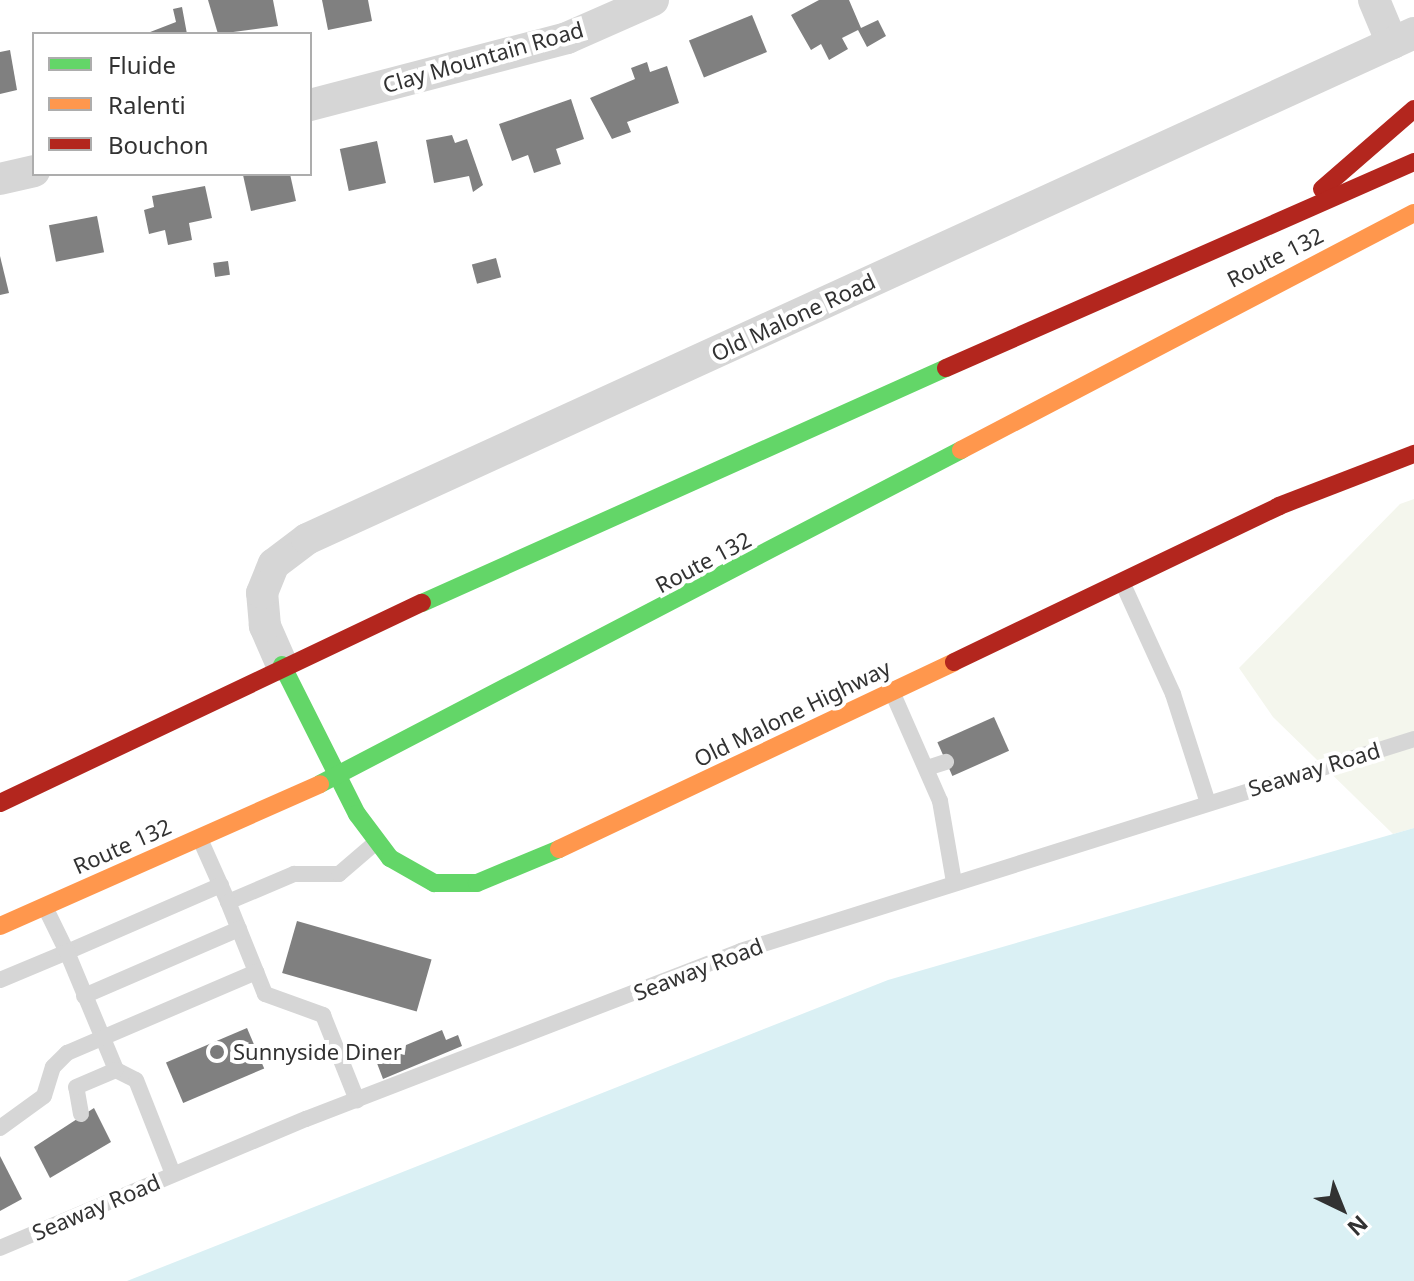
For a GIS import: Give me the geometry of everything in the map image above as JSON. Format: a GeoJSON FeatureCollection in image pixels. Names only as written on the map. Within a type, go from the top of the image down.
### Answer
{"type":"FeatureCollection","features":[{"type":"Feature","properties":{"kind":"main road"},"geometry":{"type":"LineString","coordinates":[[1282,224],[1414,109]]}},
{"type":"Feature","properties":{"kind":"main road","name":"Route 132"},"geometry":{"type":"LineString","coordinates":[[0,803],[282,665],[1282,224],[1414,162]]}},
{"type":"Feature","properties":{"kind":"main road","name":"Route 132"},"geometry":{"type":"LineString","coordinates":[[0,926],[336,777],[1414,213]]}},
{"type":"Feature","properties":{"kind":"main road","name":"Old Malone Highway"},"geometry":{"type":"LineString","coordinates":[[282,665],[336,777],[376,842],[421,879],[477,883],[555,853],[1331,483],[1414,454]]}},
{"type":"Feature","properties":{"kind":"street","name":"Clay Mountain Road"},"geometry":{"type":"LineString","coordinates":[[312,104],[567,38],[653,0]]}},
{"type":"Feature","properties":{"kind":"street"},"geometry":{"type":"LineString","coordinates":[[1374,0],[1403,38]]}},
{"type":"Feature","properties":{"kind":"street","name":"Old Malone Road"},"geometry":{"type":"LineString","coordinates":[[282,665],[265,626],[262,593],[274,564],[294,546],[1403,38]]}},
{"type":"Feature","properties":{"kind":"street"},"geometry":{"type":"LineString","coordinates":[[0,179],[32,171]]}},
{"type":"Feature","properties":{"kind":"lane"},"geometry":{"type":"LineString","coordinates":[[1121,581],[1173,694],[1207,800]]}},
{"type":"Feature","properties":{"kind":"lane"},"geometry":{"type":"LineString","coordinates":[[892,691],[927,768],[954,882]]}},
{"type":"Feature","properties":{"kind":"lane","name":"Seaway Road"},"geometry":{"type":"LineString","coordinates":[[0,1248],[357,1100],[741,951],[1207,800],[1414,739]]}},
{"type":"Feature","properties":{"kind":"lane"},"geometry":{"type":"LineString","coordinates":[[927,768],[946,762]]}},
{"type":"Feature","properties":{"kind":"lane"},"geometry":{"type":"LineString","coordinates":[[200,838],[265,994],[323,1015],[357,1100]]}},
{"type":"Feature","properties":{"kind":"lane"},"geometry":{"type":"LineString","coordinates":[[228,902],[294,874],[339,874],[376,842]]}},
{"type":"Feature","properties":{"kind":"lane"},"geometry":{"type":"LineString","coordinates":[[0,980],[221,885]]}},
{"type":"Feature","properties":{"kind":"lane"},"geometry":{"type":"LineString","coordinates":[[45,907],[116,1070],[136,1080],[173,1174]]}},
{"type":"Feature","properties":{"kind":"lane"},"geometry":{"type":"LineString","coordinates":[[84,996],[239,929]]}},
{"type":"Feature","properties":{"kind":"lane"},"geometry":{"type":"LineString","coordinates":[[0,1128],[44,1096],[57,1060],[256,972]]}},
{"type":"Feature","properties":{"kind":"lane"},"geometry":{"type":"LineString","coordinates":[[81,1114],[76,1087],[116,1070]]}},
{"type":"Feature","properties":{"kind":"shaded area"},"geometry":{"type":"Polygon","coordinates":[[[1414,499],[1414,828],[1393,834],[1273,717],[1239,668],[1400,504],[1414,499]]]}},
{"type":"Feature","properties":{"kind":"shaded area"},"geometry":{"type":"Polygon","coordinates":[[[1414,828],[1414,1281],[127,1281],[888,980],[1414,828]]]}},
{"type":"Feature","properties":{"kind":"building"},"geometry":{"type":"Polygon","coordinates":[[[208,0],[273,0],[278,26],[217,32],[208,0]]]}},
{"type":"Feature","properties":{"kind":"building"},"geometry":{"type":"Polygon","coordinates":[[[322,0],[368,0],[372,21],[328,30],[322,0]]]}},
{"type":"Feature","properties":{"kind":"building"},"geometry":{"type":"Polygon","coordinates":[[[819,0],[849,0],[861,28],[878,20],[886,36],[867,47],[858,30],[842,38],[848,49],[829,60],[821,44],[811,50],[791,15],[819,0]]]}},
{"type":"Feature","properties":{"kind":"building"},"geometry":{"type":"Polygon","coordinates":[[[182,7],[187,32],[150,32],[176,22],[173,9],[182,7]]]}},
{"type":"Feature","properties":{"kind":"building"},"geometry":{"type":"Polygon","coordinates":[[[752,15],[767,52],[704,78],[689,40],[752,15]]]}},
{"type":"Feature","properties":{"kind":"building"},"geometry":{"type":"Polygon","coordinates":[[[10,50],[17,90],[0,94],[0,52],[10,50]]]}},
{"type":"Feature","properties":{"kind":"building"},"geometry":{"type":"Polygon","coordinates":[[[647,62],[650,72],[667,66],[679,103],[627,122],[631,132],[612,139],[590,98],[635,79],[631,68],[647,62]]]}},
{"type":"Feature","properties":{"kind":"building"},"geometry":{"type":"Polygon","coordinates":[[[571,99],[584,139],[556,149],[561,164],[534,173],[528,155],[512,161],[499,124],[571,99]]]}},
{"type":"Feature","properties":{"kind":"building"},"geometry":{"type":"Polygon","coordinates":[[[452,135],[455,143],[467,139],[483,185],[473,192],[469,176],[434,183],[426,140],[452,135]]]}},
{"type":"Feature","properties":{"kind":"building"},"geometry":{"type":"Polygon","coordinates":[[[377,141],[386,183],[349,191],[340,149],[377,141]]]}},
{"type":"Feature","properties":{"kind":"building"},"geometry":{"type":"Polygon","coordinates":[[[243,176],[290,176],[296,201],[251,211],[243,176]]]}},
{"type":"Feature","properties":{"kind":"building"},"geometry":{"type":"Polygon","coordinates":[[[205,186],[212,218],[189,223],[192,240],[168,245],[165,230],[149,234],[144,210],[154,207],[152,196],[205,186]]]}},
{"type":"Feature","properties":{"kind":"building"},"geometry":{"type":"Polygon","coordinates":[[[97,216],[104,252],[56,262],[49,225],[97,216]]]}},
{"type":"Feature","properties":{"kind":"building"},"geometry":{"type":"Polygon","coordinates":[[[0,256],[9,293],[0,295],[0,256]]]}},
{"type":"Feature","properties":{"kind":"building"},"geometry":{"type":"Polygon","coordinates":[[[496,258],[501,277],[477,284],[472,264],[496,258]]]}},
{"type":"Feature","properties":{"kind":"building"},"geometry":{"type":"Polygon","coordinates":[[[228,261],[230,275],[215,277],[213,263],[228,261]]]}},
{"type":"Feature","properties":{"kind":"building"},"geometry":{"type":"Polygon","coordinates":[[[994,717],[1009,751],[952,776],[937,742],[994,717]]]}},
{"type":"Feature","properties":{"kind":"building"},"geometry":{"type":"Polygon","coordinates":[[[297,921],[432,960],[417,1011],[282,973],[297,921]]]}},
{"type":"Feature","properties":{"kind":"building"},"geometry":{"type":"Polygon","coordinates":[[[247,1028],[264,1069],[183,1103],[166,1062],[247,1028]]]}},
{"type":"Feature","properties":{"kind":"building"},"geometry":{"type":"Polygon","coordinates":[[[442,1030],[446,1040],[458,1035],[462,1046],[383,1079],[375,1058],[442,1030]]]}},
{"type":"Feature","properties":{"kind":"building"},"geometry":{"type":"Polygon","coordinates":[[[94,1108],[111,1142],[50,1178],[34,1147],[94,1108]]]}},
{"type":"Feature","properties":{"kind":"building"},"geometry":{"type":"Polygon","coordinates":[[[0,1156],[22,1199],[0,1211],[0,1156]]]}},
{"type":"Feature","properties":{"kind":"traffic: fast"},"geometry":{"type":"LineString","coordinates":[[422,603],[946,368]]}},
{"type":"Feature","properties":{"kind":"traffic: fast"},"geometry":{"type":"LineString","coordinates":[[320,784],[961,450]]}},
{"type":"Feature","properties":{"kind":"traffic: fast"},"geometry":{"type":"LineString","coordinates":[[282,665],[357,814],[390,858],[434,883],[477,883],[559,849]]}},
{"type":"Feature","properties":{"kind":"traffic: slow"},"geometry":{"type":"LineString","coordinates":[[961,450],[1414,213]]}},
{"type":"Feature","properties":{"kind":"traffic: slow"},"geometry":{"type":"LineString","coordinates":[[559,849],[954,662]]}},
{"type":"Feature","properties":{"kind":"traffic: slow"},"geometry":{"type":"LineString","coordinates":[[0,926],[320,784]]}},
{"type":"Feature","properties":{"kind":"traffic: jam"},"geometry":{"type":"LineString","coordinates":[[1322,189],[1414,109]]}},
{"type":"Feature","properties":{"kind":"traffic: jam"},"geometry":{"type":"LineString","coordinates":[[946,368],[1414,162]]}},
{"type":"Feature","properties":{"kind":"traffic: jam"},"geometry":{"type":"LineString","coordinates":[[954,662],[1279,506],[1414,454]]}},
{"type":"Feature","properties":{"kind":"traffic: jam"},"geometry":{"type":"LineString","coordinates":[[0,803],[422,603]]}},
{"type":"Feature","properties":{"kind":"place","name":"Sunnyside Diner"},"geometry":{"type":"Point","coordinates":[217,1052]}}]}
